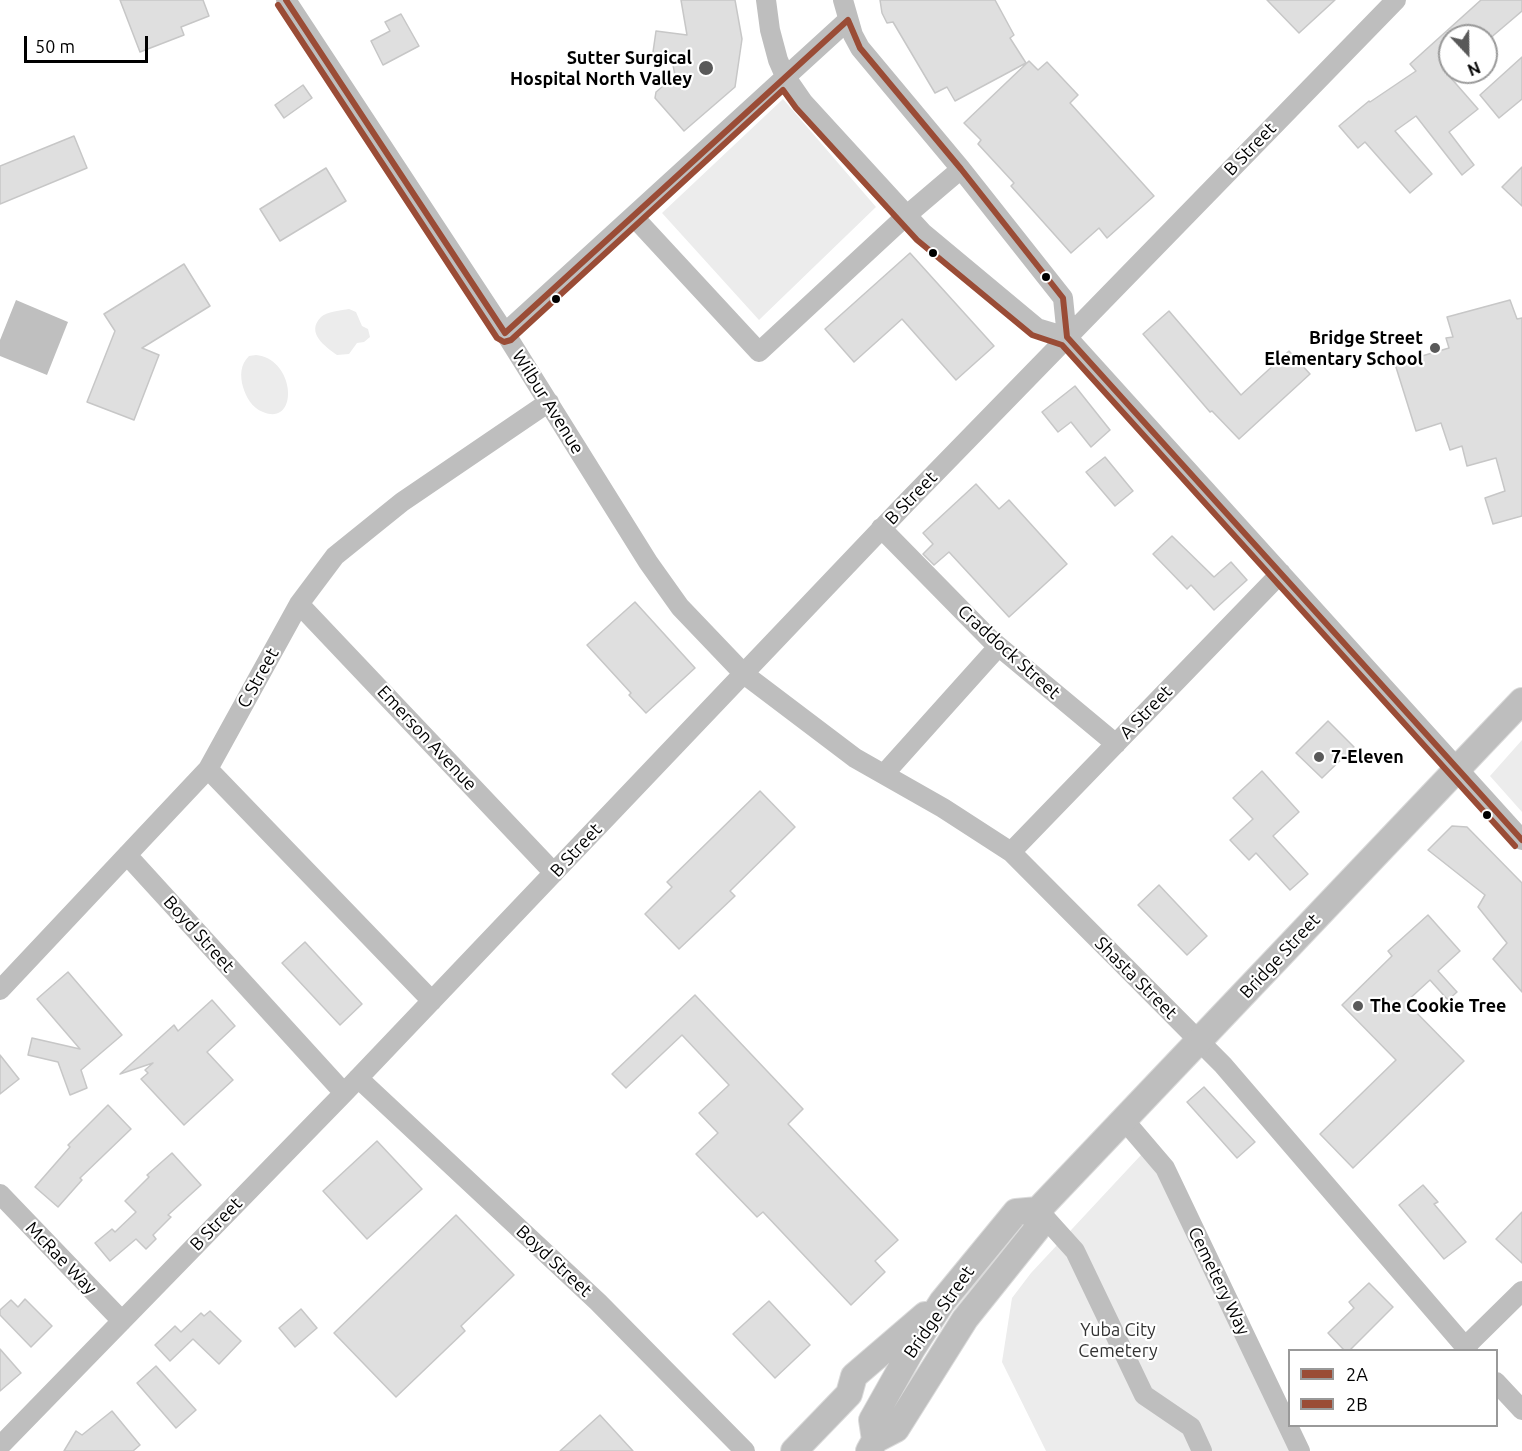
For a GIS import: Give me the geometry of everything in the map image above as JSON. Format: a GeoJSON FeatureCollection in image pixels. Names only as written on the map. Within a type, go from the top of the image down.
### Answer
{"type":"FeatureCollection","features":[{"type":"Feature","properties":{"kind":"main road","name":"Bridge Street"},"geometry":{"type":"LineString","coordinates":[[872,1445],[896,1429],[965,1319],[1037,1229],[1038,1210],[1522,701]]}},
{"type":"Feature","properties":{"kind":"main road","name":"Bridge Street"},"geometry":{"type":"LineString","coordinates":[[872,1445],[872,1420],[897,1374],[942,1302],[1016,1212],[1038,1210]]}},
{"type":"Feature","properties":{"kind":"main road"},"geometry":{"type":"LineString","coordinates":[[794,1451],[849,1394],[854,1376],[908,1328],[942,1302]]}},
{"type":"Feature","properties":{"kind":"street","name":"Wilbur Avenue"},"geometry":{"type":"LineString","coordinates":[[286,0],[505,333],[648,562],[680,607],[744,674]]}},
{"type":"Feature","properties":{"kind":"street"},"geometry":{"type":"LineString","coordinates":[[766,0],[770,30],[785,76],[803,102],[923,233],[1037,328],[1067,337],[1522,840]]}},
{"type":"Feature","properties":{"kind":"street"},"geometry":{"type":"LineString","coordinates":[[843,0],[848,20],[860,48],[961,169],[1063,298],[1067,337]]}},
{"type":"Feature","properties":{"kind":"street","name":"B Street"},"geometry":{"type":"LineString","coordinates":[[0,1446],[344,1093],[881,528],[1067,337],[1378,7],[1396,0]]}},
{"type":"Feature","properties":{"kind":"street"},"geometry":{"type":"LineString","coordinates":[[505,333],[848,20]]}},
{"type":"Feature","properties":{"kind":"street"},"geometry":{"type":"LineString","coordinates":[[633,216],[759,352],[907,215],[961,169]]}},
{"type":"Feature","properties":{"kind":"street","name":"C Street"},"geometry":{"type":"LineString","coordinates":[[0,990],[208,769],[299,604],[335,556],[402,502],[549,402]]}},
{"type":"Feature","properties":{"kind":"street","name":"Craddock Street"},"geometry":{"type":"LineString","coordinates":[[881,528],[998,647],[1116,744]]}},
{"type":"Feature","properties":{"kind":"street","name":"A Street"},"geometry":{"type":"LineString","coordinates":[[1011,852],[1281,573]]}},
{"type":"Feature","properties":{"kind":"street","name":"Emerson Avenue"},"geometry":{"type":"LineString","coordinates":[[299,604],[554,873]]}},
{"type":"Feature","properties":{"kind":"street"},"geometry":{"type":"LineString","coordinates":[[884,774],[998,647]]}},
{"type":"Feature","properties":{"kind":"street","name":"Shasta Street"},"geometry":{"type":"LineString","coordinates":[[744,674],[855,758],[943,808],[1011,852],[1223,1065],[1466,1349]]}},
{"type":"Feature","properties":{"kind":"street"},"geometry":{"type":"LineString","coordinates":[[208,769],[432,1001]]}},
{"type":"Feature","properties":{"kind":"street","name":"Boyd Street"},"geometry":{"type":"LineString","coordinates":[[127,855],[344,1093]]}},
{"type":"Feature","properties":{"kind":"street","name":"Boyd Street"},"geometry":{"type":"LineString","coordinates":[[358,1078],[598,1302],[745,1451]]}},
{"type":"Feature","properties":{"kind":"street","name":"Cemetery Way"},"geometry":{"type":"LineString","coordinates":[[1124,1120],[1165,1168],[1288,1426]]}},
{"type":"Feature","properties":{"kind":"street","name":"McRae Way"},"geometry":{"type":"LineString","coordinates":[[0,1194],[122,1321]]}},
{"type":"Feature","properties":{"kind":"street"},"geometry":{"type":"LineString","coordinates":[[1038,1210],[1075,1251],[1144,1395],[1191,1427],[1202,1451]]}},
{"type":"Feature","properties":{"kind":"street"},"geometry":{"type":"LineString","coordinates":[[1466,1349],[1522,1291]]}},
{"type":"Feature","properties":{"kind":"street"},"geometry":{"type":"LineString","coordinates":[[1498,1383],[1522,1410]]}},
{"type":"Feature","properties":{"kind":"street","name":"Cemetery Way"},"geometry":{"type":"LineString","coordinates":[[1289,1427],[1300,1451]]}},
{"type":"Feature","properties":{"kind":"green space"},"geometry":{"type":"Polygon","coordinates":[[[783,99],[876,207],[759,320],[662,213],[783,99]]]}},
{"type":"Feature","properties":{"kind":"green space"},"geometry":{"type":"Polygon","coordinates":[[[349,309],[356,312],[362,326],[368,329],[370,337],[364,342],[357,343],[349,354],[337,355],[319,339],[315,329],[321,317],[326,314],[349,309]]]}},
{"type":"Feature","properties":{"kind":"green space"},"geometry":{"type":"Polygon","coordinates":[[[256,355],[269,359],[279,368],[285,379],[288,391],[287,402],[283,410],[275,414],[256,408],[243,387],[242,367],[249,356],[256,355]]]}},
{"type":"Feature","properties":{"kind":"green space"},"geometry":{"type":"Polygon","coordinates":[[[1522,740],[1522,812],[1490,776],[1522,740]]]}},
{"type":"Feature","properties":{"kind":"green space","name":"Yuba City Cemetery"},"geometry":{"type":"Polygon","coordinates":[[[1141,1155],[1159,1172],[1294,1451],[1046,1451],[1002,1362],[1012,1298],[1031,1273],[1141,1155]]]}},
{"type":"Feature","properties":{"kind":"shaded area"},"geometry":{"type":"Polygon","coordinates":[[[16,300],[68,322],[47,375],[0,356],[0,340],[16,300]]]}},
{"type":"Feature","properties":{"kind":"building"},"geometry":{"type":"Polygon","coordinates":[[[120,0],[203,0],[209,16],[181,27],[184,35],[140,52],[120,0]]]}},
{"type":"Feature","properties":{"kind":"building"},"geometry":{"type":"Polygon","coordinates":[[[681,0],[735,0],[742,39],[735,87],[684,131],[655,98],[656,92],[675,76],[672,59],[656,56],[653,52],[656,31],[687,35],[681,0]]]}},
{"type":"Feature","properties":{"kind":"building"},"geometry":{"type":"Polygon","coordinates":[[[880,0],[995,0],[1014,35],[1010,38],[1026,63],[955,101],[947,87],[935,93],[893,22],[887,23],[882,13],[880,0]]]}},
{"type":"Feature","properties":{"kind":"building"},"geometry":{"type":"Polygon","coordinates":[[[1267,0],[1335,0],[1299,33],[1267,0]]]}},
{"type":"Feature","properties":{"kind":"building"},"geometry":{"type":"Polygon","coordinates":[[[1481,0],[1522,0],[1522,11],[1498,31],[1498,24],[1454,24],[1481,0]]]}},
{"type":"Feature","properties":{"kind":"building"},"geometry":{"type":"Polygon","coordinates":[[[401,14],[419,46],[383,65],[371,41],[390,31],[385,22],[401,14]]]}},
{"type":"Feature","properties":{"kind":"building"},"geometry":{"type":"Polygon","coordinates":[[[1438,39],[1438,84],[1456,84],[1478,109],[1449,132],[1474,165],[1462,175],[1416,116],[1395,131],[1432,174],[1410,193],[1365,142],[1358,148],[1339,126],[1369,101],[1416,71],[1410,64],[1438,39]]]}},
{"type":"Feature","properties":{"kind":"building"},"geometry":{"type":"Polygon","coordinates":[[[1522,57],[1522,99],[1499,118],[1480,95],[1492,84],[1498,84],[1498,79],[1522,57]]]}},
{"type":"Feature","properties":{"kind":"building"},"geometry":{"type":"Polygon","coordinates":[[[1029,61],[1038,70],[1047,62],[1078,95],[1070,103],[1154,196],[1107,238],[1099,228],[1071,253],[1011,186],[1014,183],[978,144],[981,140],[964,123],[1029,61]]]}},
{"type":"Feature","properties":{"kind":"building"},"geometry":{"type":"Polygon","coordinates":[[[303,85],[312,98],[284,118],[275,105],[303,85]]]}},
{"type":"Feature","properties":{"kind":"building"},"geometry":{"type":"Polygon","coordinates":[[[74,136],[87,168],[0,204],[0,166],[74,136]]]}},
{"type":"Feature","properties":{"kind":"building"},"geometry":{"type":"Polygon","coordinates":[[[1522,167],[1522,206],[1502,187],[1522,167]]]}},
{"type":"Feature","properties":{"kind":"building"},"geometry":{"type":"Polygon","coordinates":[[[326,168],[346,201],[280,241],[260,209],[326,168]]]}},
{"type":"Feature","properties":{"kind":"building"},"geometry":{"type":"Polygon","coordinates":[[[910,253],[994,346],[956,380],[902,319],[854,362],[825,329],[910,253]]]}},
{"type":"Feature","properties":{"kind":"building"},"geometry":{"type":"Polygon","coordinates":[[[184,264],[210,306],[142,348],[159,355],[134,420],[87,402],[115,331],[104,314],[184,264]]]}},
{"type":"Feature","properties":{"kind":"building"},"geometry":{"type":"Polygon","coordinates":[[[1510,300],[1517,319],[1522,318],[1522,516],[1493,524],[1485,498],[1505,491],[1496,458],[1467,466],[1462,446],[1450,450],[1441,423],[1416,431],[1395,364],[1449,348],[1446,338],[1453,337],[1447,317],[1510,300]]]}},
{"type":"Feature","properties":{"kind":"building"},"geometry":{"type":"Polygon","coordinates":[[[1169,311],[1241,395],[1289,351],[1310,374],[1239,439],[1212,411],[1210,412],[1143,334],[1169,311]]]}},
{"type":"Feature","properties":{"kind":"building"},"geometry":{"type":"Polygon","coordinates":[[[1075,386],[1110,430],[1091,447],[1071,422],[1058,432],[1042,412],[1075,386]]]}},
{"type":"Feature","properties":{"kind":"building"},"geometry":{"type":"Polygon","coordinates":[[[1105,457],[1133,491],[1115,506],[1086,472],[1105,457]]]}},
{"type":"Feature","properties":{"kind":"building"},"geometry":{"type":"Polygon","coordinates":[[[976,484],[999,509],[1009,500],[1067,564],[1009,617],[949,552],[934,565],[923,554],[933,544],[923,533],[976,484]]]}},
{"type":"Feature","properties":{"kind":"building"},"geometry":{"type":"Polygon","coordinates":[[[1172,536],[1214,577],[1231,562],[1247,580],[1214,610],[1191,585],[1187,589],[1153,554],[1172,536]]]}},
{"type":"Feature","properties":{"kind":"building"},"geometry":{"type":"Polygon","coordinates":[[[635,602],[695,668],[646,713],[587,645],[635,602]]]}},
{"type":"Feature","properties":{"kind":"building"},"geometry":{"type":"Polygon","coordinates":[[[1328,721],[1354,747],[1322,778],[1296,753],[1328,721]]]}},
{"type":"Feature","properties":{"kind":"building"},"geometry":{"type":"Polygon","coordinates":[[[1262,771],[1299,812],[1273,836],[1308,874],[1290,890],[1256,853],[1249,860],[1230,840],[1253,819],[1233,798],[1262,771]]]}},
{"type":"Feature","properties":{"kind":"building"},"geometry":{"type":"Polygon","coordinates":[[[760,791],[795,827],[730,891],[735,896],[679,949],[645,914],[672,887],[667,882],[760,791]]]}},
{"type":"Feature","properties":{"kind":"building"},"geometry":{"type":"Polygon","coordinates":[[[1452,826],[1467,827],[1522,883],[1522,992],[1493,959],[1507,943],[1478,907],[1485,895],[1428,850],[1452,826]]]}},
{"type":"Feature","properties":{"kind":"building"},"geometry":{"type":"Polygon","coordinates":[[[1159,885],[1207,936],[1187,955],[1138,905],[1159,885]]]}},
{"type":"Feature","properties":{"kind":"building"},"geometry":{"type":"Polygon","coordinates":[[[1428,915],[1460,951],[1438,971],[1457,992],[1448,1000],[1430,980],[1406,1002],[1464,1061],[1353,1168],[1320,1134],[1396,1060],[1342,1005],[1392,956],[1388,951],[1428,915]]]}},
{"type":"Feature","properties":{"kind":"building"},"geometry":{"type":"Polygon","coordinates":[[[305,942],[362,1004],[340,1025],[282,963],[305,942]]]}},
{"type":"Feature","properties":{"kind":"building"},"geometry":{"type":"Polygon","coordinates":[[[68,972],[122,1035],[81,1070],[87,1088],[70,1095],[58,1062],[28,1055],[32,1038],[80,1049],[37,999],[68,972]]]}},
{"type":"Feature","properties":{"kind":"building"},"geometry":{"type":"Polygon","coordinates":[[[695,995],[803,1109],[788,1124],[898,1240],[875,1261],[885,1272],[851,1305],[763,1212],[757,1217],[696,1154],[718,1133],[699,1113],[729,1085],[682,1035],[626,1088],[612,1074],[695,995]]]}},
{"type":"Feature","properties":{"kind":"building"},"geometry":{"type":"Polygon","coordinates":[[[212,1000],[235,1026],[207,1052],[233,1080],[184,1125],[141,1079],[148,1073],[145,1070],[153,1063],[120,1074],[174,1025],[178,1031],[212,1000]]]}},
{"type":"Feature","properties":{"kind":"building"},"geometry":{"type":"Polygon","coordinates":[[[0,1055],[19,1079],[0,1094],[0,1055]]]}},
{"type":"Feature","properties":{"kind":"building"},"geometry":{"type":"Polygon","coordinates":[[[1204,1087],[1255,1142],[1237,1158],[1187,1102],[1204,1087]]]}},
{"type":"Feature","properties":{"kind":"building"},"geometry":{"type":"Polygon","coordinates":[[[108,1105],[131,1129],[80,1178],[82,1180],[58,1207],[35,1187],[70,1147],[68,1145],[108,1105]]]}},
{"type":"Feature","properties":{"kind":"building"},"geometry":{"type":"Polygon","coordinates":[[[377,1141],[422,1189],[367,1239],[323,1191],[377,1141]]]}},
{"type":"Feature","properties":{"kind":"building"},"geometry":{"type":"Polygon","coordinates":[[[172,1153],[201,1185],[168,1215],[171,1217],[153,1235],[156,1239],[146,1249],[136,1239],[110,1261],[95,1243],[112,1229],[115,1232],[136,1212],[125,1201],[149,1177],[147,1175],[172,1153]]]}},
{"type":"Feature","properties":{"kind":"building"},"geometry":{"type":"Polygon","coordinates":[[[1423,1185],[1438,1202],[1434,1204],[1466,1242],[1444,1259],[1399,1205],[1423,1185]]]}},
{"type":"Feature","properties":{"kind":"building"},"geometry":{"type":"Polygon","coordinates":[[[1522,1212],[1522,1263],[1496,1239],[1522,1212]]]}},
{"type":"Feature","properties":{"kind":"building"},"geometry":{"type":"Polygon","coordinates":[[[456,1215],[514,1275],[461,1326],[465,1331],[396,1397],[334,1333],[456,1215]]]}},
{"type":"Feature","properties":{"kind":"building"},"geometry":{"type":"Polygon","coordinates":[[[1369,1283],[1393,1307],[1351,1349],[1343,1349],[1328,1333],[1354,1308],[1349,1302],[1369,1283]]]}},
{"type":"Feature","properties":{"kind":"building"},"geometry":{"type":"Polygon","coordinates":[[[25,1299],[52,1326],[31,1347],[0,1315],[0,1310],[11,1300],[18,1307],[25,1299]]]}},
{"type":"Feature","properties":{"kind":"building"},"geometry":{"type":"Polygon","coordinates":[[[769,1301],[810,1345],[775,1378],[733,1334],[769,1301]]]}},
{"type":"Feature","properties":{"kind":"building"},"geometry":{"type":"Polygon","coordinates":[[[301,1309],[317,1328],[295,1347],[279,1328],[301,1309]]]}},
{"type":"Feature","properties":{"kind":"building"},"geometry":{"type":"Polygon","coordinates":[[[210,1311],[241,1341],[219,1364],[193,1339],[170,1361],[155,1345],[175,1326],[181,1332],[201,1313],[204,1316],[210,1311]]]}},
{"type":"Feature","properties":{"kind":"building"},"geometry":{"type":"Polygon","coordinates":[[[0,1349],[21,1373],[0,1391],[0,1349]]]}},
{"type":"Feature","properties":{"kind":"building"},"geometry":{"type":"Polygon","coordinates":[[[156,1366],[196,1410],[176,1428],[137,1383],[156,1366]]]}},
{"type":"Feature","properties":{"kind":"building"},"geometry":{"type":"Polygon","coordinates":[[[112,1411],[140,1445],[133,1451],[64,1451],[76,1431],[82,1435],[112,1411]]]}},
{"type":"Feature","properties":{"kind":"building"},"geometry":{"type":"Polygon","coordinates":[[[600,1415],[633,1451],[560,1451],[600,1415]]]}},
{"type":"Feature","properties":{"kind":"transit line","name":"2A"},"geometry":{"type":"LineString","coordinates":[[286,0],[505,333],[848,20],[860,48],[961,169],[1063,298],[1067,337],[1522,840]]}},
{"type":"Feature","properties":{"kind":"transit line","name":"2B"},"geometry":{"type":"LineString","coordinates":[[278,5],[497,338],[504,342],[511,340],[783,90],[796,108],[917,240],[1032,335],[1062,345],[1515,846]]}},
{"type":"Feature","properties":{"kind":"place","name":"Sutter Surgical Hospital North Valley"},"geometry":{"type":"Point","coordinates":[706,68]}},
{"type":"Feature","properties":{"kind":"place","name":"Bridge Street Elementary School"},"geometry":{"type":"Point","coordinates":[1435,348]}},
{"type":"Feature","properties":{"kind":"place","name":"7-Eleven"},"geometry":{"type":"Point","coordinates":[1319,757]}},
{"type":"Feature","properties":{"kind":"place","name":"The Cookie Tree"},"geometry":{"type":"Point","coordinates":[1358,1006]}}]}
